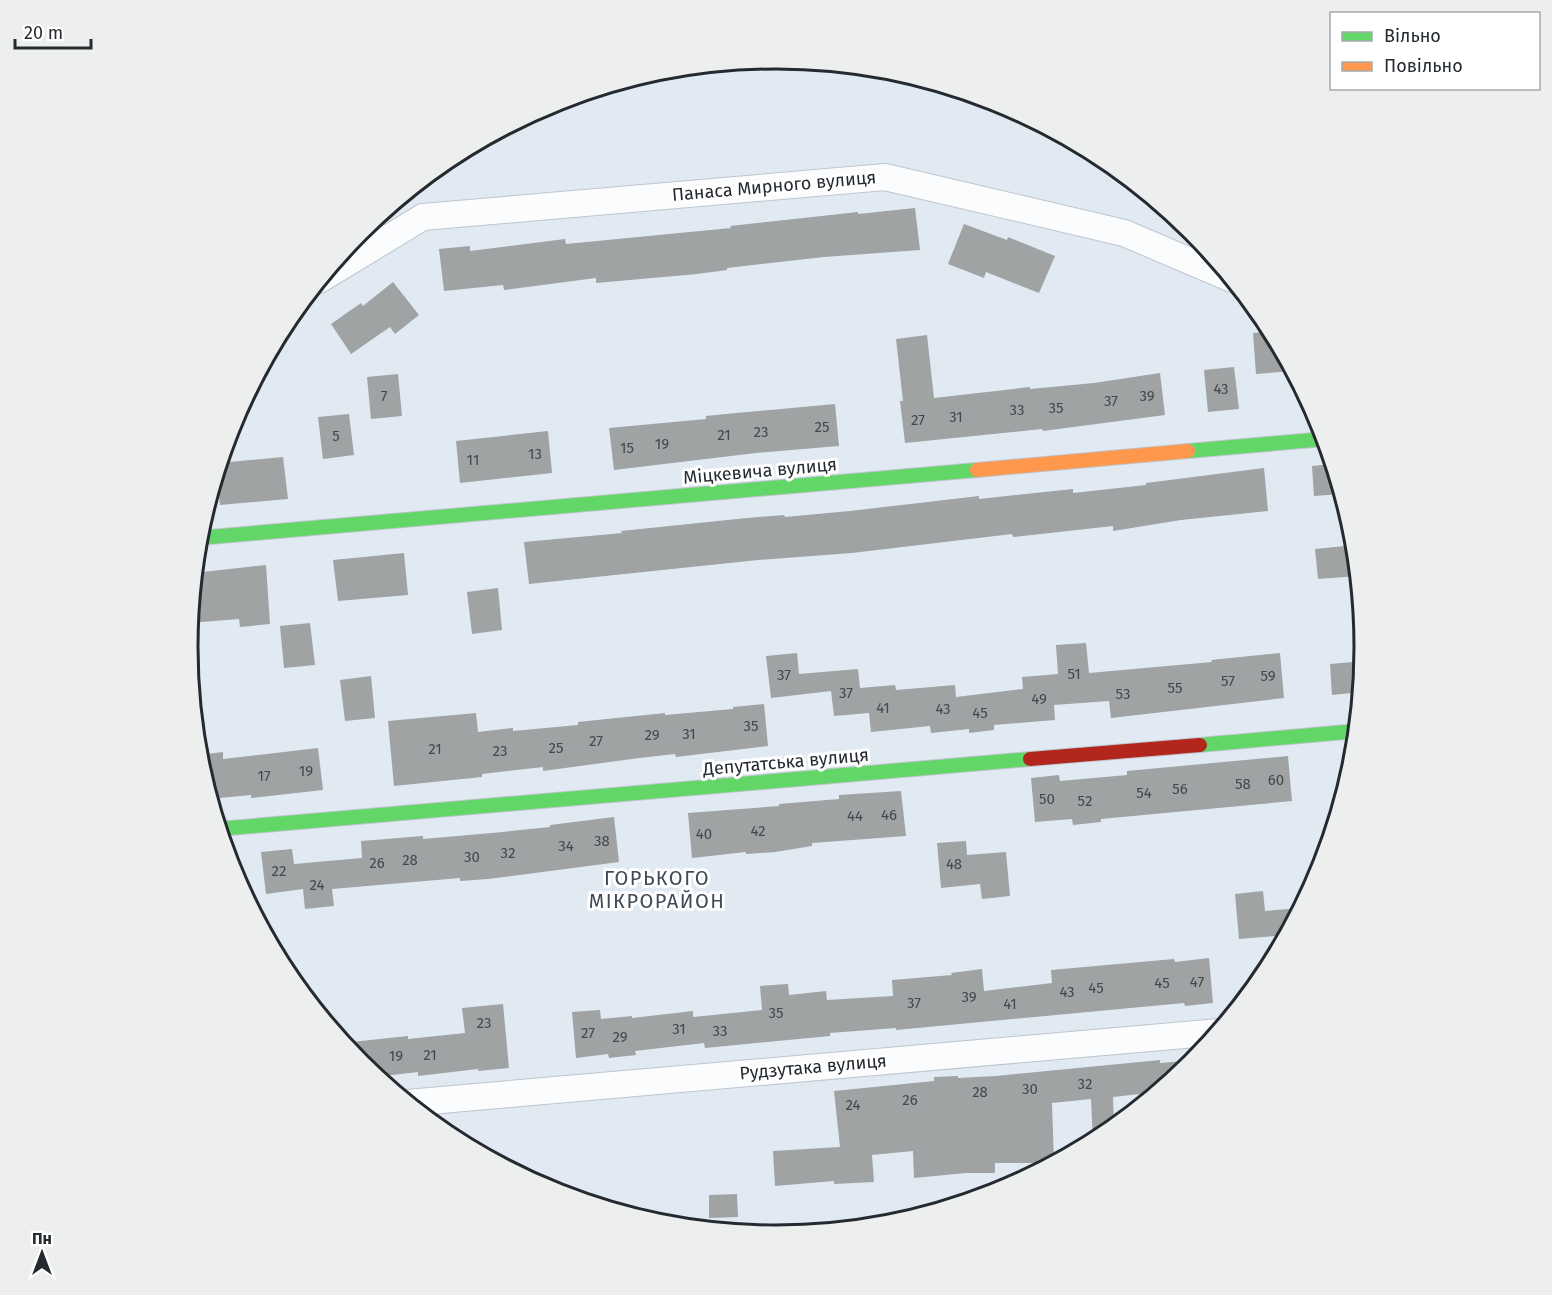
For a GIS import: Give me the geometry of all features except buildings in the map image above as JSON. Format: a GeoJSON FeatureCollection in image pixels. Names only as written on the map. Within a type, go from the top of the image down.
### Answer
{"type":"FeatureCollection","features":[{"type":"Feature","properties":{"kind":"street","name":"Панаса Мирного вулиця"},"geometry":{"type":"LineString","coordinates":[[339,268],[423,217],[885,177],[1124,233],[1216,272]]}},
{"type":"Feature","properties":{"kind":"street","name":"Міцкевича вулиця"},"geometry":{"type":"LineString","coordinates":[[209,537],[1315,440]]}},
{"type":"Feature","properties":{"kind":"street","name":"Депутатська вулиця"},"geometry":{"type":"LineString","coordinates":[[227,828],[1348,732]]}},
{"type":"Feature","properties":{"kind":"street","name":"Рудзутака вулиця"},"geometry":{"type":"LineString","coordinates":[[419,1102],[1207,1033]]}},
{"type":"Feature","properties":{"kind":"traffic: fast"},"geometry":{"type":"LineString","coordinates":[[1188,451],[1315,440]]}},
{"type":"Feature","properties":{"kind":"traffic: fast"},"geometry":{"type":"LineString","coordinates":[[209,537],[977,470]]}},
{"type":"Feature","properties":{"kind":"traffic: fast"},"geometry":{"type":"LineString","coordinates":[[1200,745],[1348,732]]}},
{"type":"Feature","properties":{"kind":"traffic: fast"},"geometry":{"type":"LineString","coordinates":[[227,828],[1030,759]]}},
{"type":"Feature","properties":{"kind":"traffic: slow"},"geometry":{"type":"LineString","coordinates":[[977,470],[1188,451]]}},
{"type":"Feature","properties":{"kind":"traffic: jam"},"geometry":{"type":"LineString","coordinates":[[1030,759],[1200,745]]}},
{"type":"Feature","properties":{"kind":"district","name":"ГОРЬКОГО МІКРОРАЙОН"},"geometry":{"type":"Point","coordinates":[657,890]}}]}
